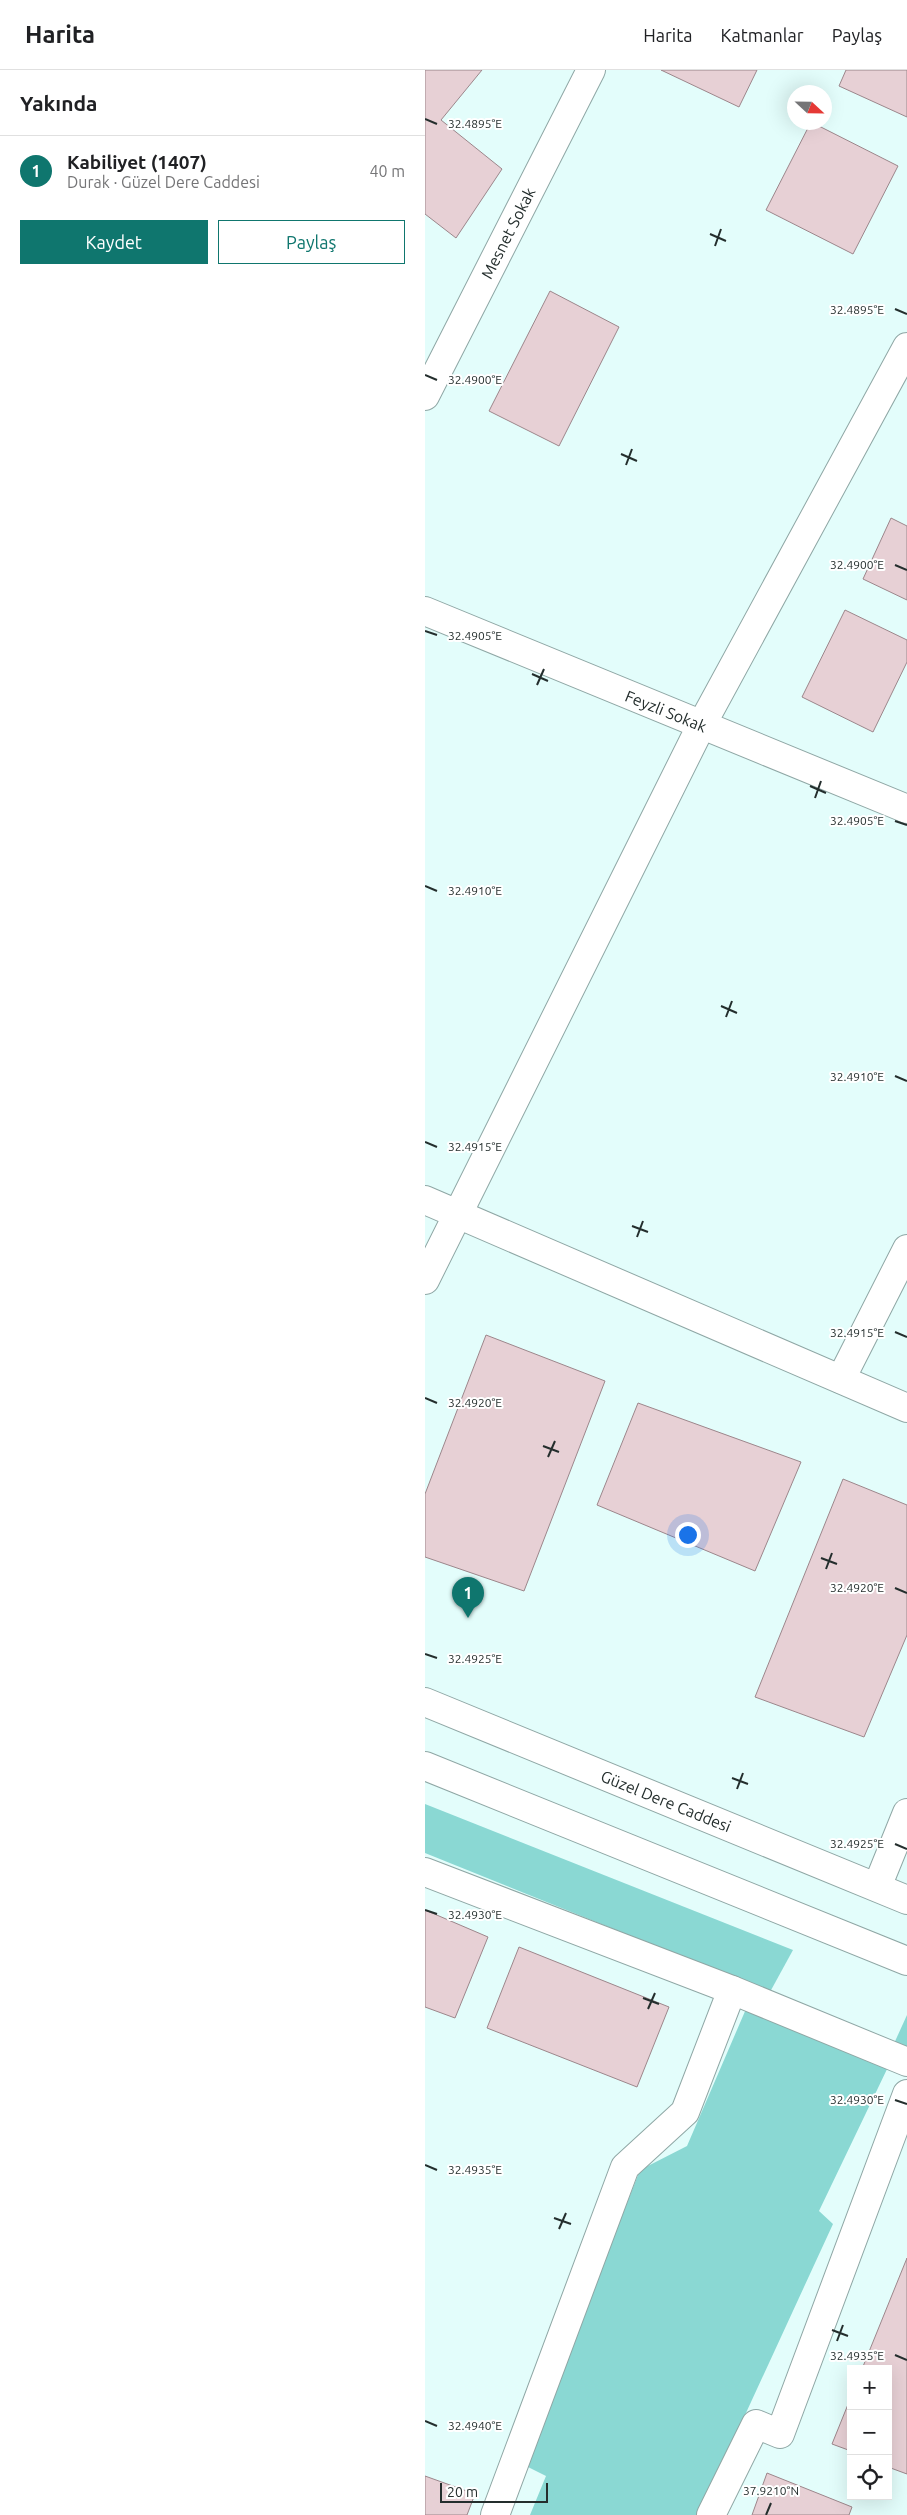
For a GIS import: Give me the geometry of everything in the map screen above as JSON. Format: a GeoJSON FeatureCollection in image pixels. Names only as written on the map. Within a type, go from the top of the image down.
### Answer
{"type":"FeatureCollection","features":[{"type":"Feature","properties":{"kind":"street","name":"Mesnet Sokak"},"geometry":{"type":"LineString","coordinates":[[425,396],[591,70]]}},
{"type":"Feature","properties":{"kind":"street"},"geometry":{"type":"LineString","coordinates":[[425,1280],[701,726],[907,347]]}},
{"type":"Feature","properties":{"kind":"street","name":"Feyzli Sokak"},"geometry":{"type":"LineString","coordinates":[[425,611],[701,726],[907,809]]}},
{"type":"Feature","properties":{"kind":"street"},"geometry":{"type":"LineString","coordinates":[[425,1200],[907,1408]]}},
{"type":"Feature","properties":{"kind":"street"},"geometry":{"type":"LineString","coordinates":[[841,1379],[907,1249]]}},
{"type":"Feature","properties":{"kind":"street","name":"Güzel Dere Caddesi"},"geometry":{"type":"LineString","coordinates":[[425,1702],[907,1900]]}},
{"type":"Feature","properties":{"kind":"street"},"geometry":{"type":"LineString","coordinates":[[425,1766],[907,1961]]}},
{"type":"Feature","properties":{"kind":"street"},"geometry":{"type":"LineString","coordinates":[[877,1887],[907,1813]]}},
{"type":"Feature","properties":{"kind":"street"},"geometry":{"type":"LineString","coordinates":[[425,1872],[732,1990],[907,2062]]}},
{"type":"Feature","properties":{"kind":"street"},"geometry":{"type":"LineString","coordinates":[[495,2515],[625,2167],[685,2112],[732,1990]]}},
{"type":"Feature","properties":{"kind":"street"},"geometry":{"type":"LineString","coordinates":[[711,2515],[756,2424],[780,2434],[907,2094]]}},
{"type":"Feature","properties":{"kind":"shaded area"},"geometry":{"type":"Polygon","coordinates":[[[425,1804],[793,1950],[770,1992],[425,1853],[425,1804]]]}},
{"type":"Feature","properties":{"kind":"shaded area"},"geometry":{"type":"Polygon","coordinates":[[[746,2009],[889,2065],[819,2211],[833,2224],[699,2515],[530,2515],[546,2476],[524,2465],[640,2170],[687,2146],[746,2009]]]}},
{"type":"Feature","properties":{"kind":"shaded area"},"geometry":{"type":"Polygon","coordinates":[[[907,2015],[907,2054],[892,2048],[907,2015]]]}},
{"type":"Feature","properties":{"kind":"building"},"geometry":{"type":"Polygon","coordinates":[[[425,70],[482,70],[441,120],[502,169],[456,238],[425,214],[425,70]]]}},
{"type":"Feature","properties":{"kind":"building"},"geometry":{"type":"Polygon","coordinates":[[[661,70],[757,70],[739,107],[661,70]]]}},
{"type":"Feature","properties":{"kind":"building"},"geometry":{"type":"Polygon","coordinates":[[[846,70],[907,70],[907,117],[839,86],[846,70]]]}},
{"type":"Feature","properties":{"kind":"building"},"geometry":{"type":"Polygon","coordinates":[[[807,130],[827,130],[898,166],[853,254],[766,210],[807,130]]]}},
{"type":"Feature","properties":{"kind":"building"},"geometry":{"type":"Polygon","coordinates":[[[550,291],[619,327],[559,446],[489,411],[550,291]]]}},
{"type":"Feature","properties":{"kind":"building"},"geometry":{"type":"Polygon","coordinates":[[[891,518],[907,526],[907,600],[863,579],[891,518]]]}},
{"type":"Feature","properties":{"kind":"building"},"geometry":{"type":"Polygon","coordinates":[[[845,610],[907,640],[907,662],[873,732],[802,697],[845,610]]]}},
{"type":"Feature","properties":{"kind":"building"},"geometry":{"type":"Polygon","coordinates":[[[486,1335],[605,1381],[524,1591],[425,1557],[425,1494],[486,1335]]]}},
{"type":"Feature","properties":{"kind":"building"},"geometry":{"type":"Polygon","coordinates":[[[638,1403],[801,1462],[755,1571],[597,1505],[638,1403]]]}},
{"type":"Feature","properties":{"kind":"building"},"geometry":{"type":"Polygon","coordinates":[[[843,1479],[907,1505],[907,1635],[864,1737],[755,1697],[843,1479]]]}},
{"type":"Feature","properties":{"kind":"building"},"geometry":{"type":"Polygon","coordinates":[[[425,1910],[488,1937],[455,2018],[425,2007],[425,1910]]]}},
{"type":"Feature","properties":{"kind":"building"},"geometry":{"type":"Polygon","coordinates":[[[519,1947],[669,2007],[637,2087],[487,2028],[519,1947]]]}},
{"type":"Feature","properties":{"kind":"building"},"geometry":{"type":"Polygon","coordinates":[[[907,2258],[907,2474],[892,2468],[892,2365],[864,2365],[907,2258]]]}},
{"type":"Feature","properties":{"kind":"building"},"geometry":{"type":"Polygon","coordinates":[[[847,2407],[847,2450],[832,2444],[847,2407]]]}},
{"type":"Feature","properties":{"kind":"building"},"geometry":{"type":"Polygon","coordinates":[[[767,2473],[852,2507],[849,2515],[752,2515],[767,2473]]]}},
{"type":"Feature","properties":{"kind":"building"},"geometry":{"type":"Polygon","coordinates":[[[425,2476],[475,2494],[467,2515],[425,2515],[425,2476]]]}},
{"type":"Feature","properties":{"kind":"place","name":"Kabiliyet (1407)"},"geometry":{"type":"Point","coordinates":[468,1618]}}]}
